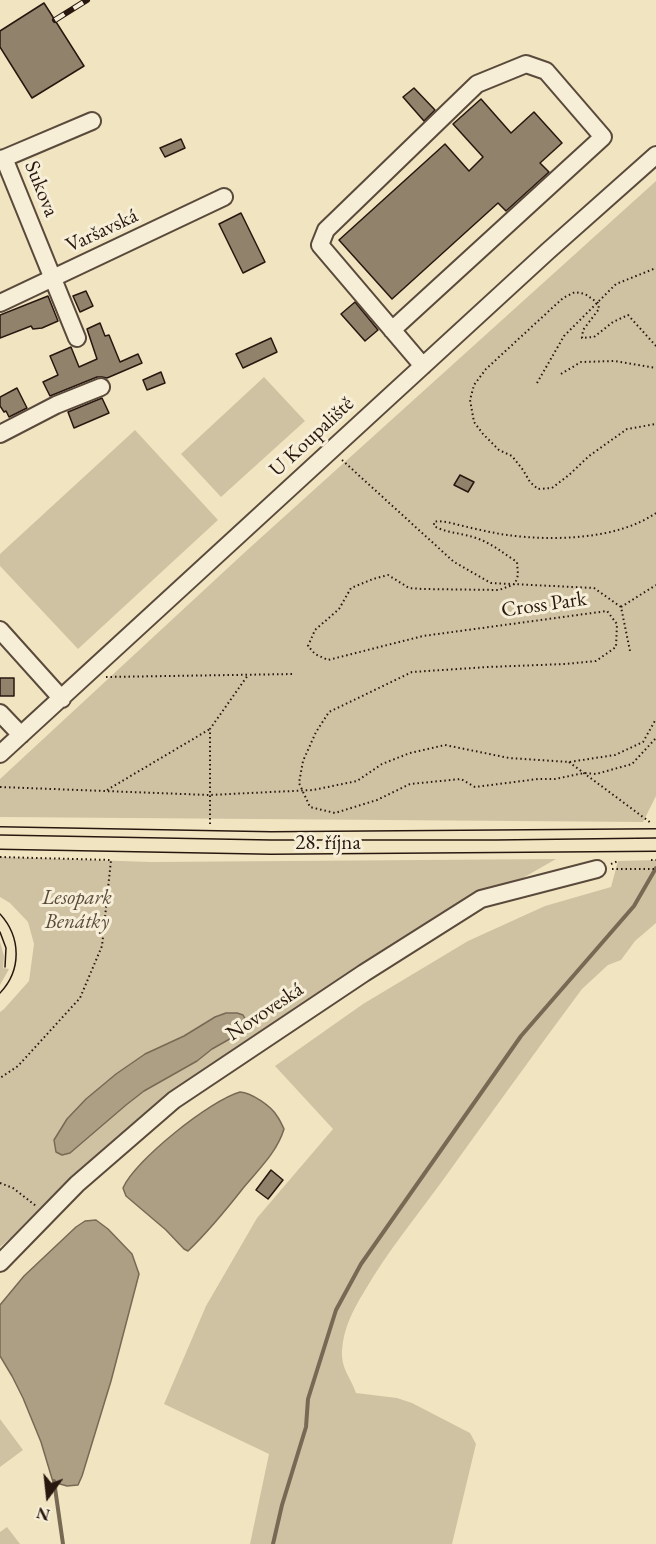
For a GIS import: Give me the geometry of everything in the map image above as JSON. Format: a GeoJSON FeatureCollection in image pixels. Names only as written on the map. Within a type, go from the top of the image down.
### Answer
{"type":"FeatureCollection","features":[{"type":"Feature","properties":{"kind":"main road","name":"28. října"},"geometry":{"type":"LineString","coordinates":[[0,838],[653,850]]}},
{"type":"Feature","properties":{"kind":"street"},"geometry":{"type":"LineString","coordinates":[[392,330],[603,137],[546,71],[526,64],[477,84],[326,230],[320,245],[392,330],[423,366]]}},
{"type":"Feature","properties":{"kind":"street"},"geometry":{"type":"LineString","coordinates":[[2,159],[92,121]]}},
{"type":"Feature","properties":{"kind":"street","name":"U Koupaliště"},"geometry":{"type":"LineString","coordinates":[[0,754],[656,154]]}},
{"type":"Feature","properties":{"kind":"street","name":"Sukova"},"geometry":{"type":"LineString","coordinates":[[2,159],[76,338]]}},
{"type":"Feature","properties":{"kind":"street","name":"Varšavská"},"geometry":{"type":"LineString","coordinates":[[0,303],[224,198]]}},
{"type":"Feature","properties":{"kind":"street"},"geometry":{"type":"LineString","coordinates":[[0,434],[56,405],[101,387]]}},
{"type":"Feature","properties":{"kind":"street"},"geometry":{"type":"LineString","coordinates":[[0,630],[62,699]]}},
{"type":"Feature","properties":{"kind":"street"},"geometry":{"type":"LineString","coordinates":[[0,713],[21,735]]}},
{"type":"Feature","properties":{"kind":"street","name":"Novoveská"},"geometry":{"type":"LineString","coordinates":[[0,1263],[77,1184],[174,1100],[364,973],[481,899],[597,869]]}},
{"type":"Feature","properties":{"kind":"path"},"geometry":{"type":"LineString","coordinates":[[537,383],[564,336],[616,284],[656,268]]}},
{"type":"Feature","properties":{"kind":"path"},"geometry":{"type":"LineString","coordinates":[[656,346],[628,315],[612,322],[594,337],[582,338],[583,330],[599,309],[598,303],[585,294],[575,292],[563,298],[486,369],[474,386],[470,400],[474,422],[483,434],[499,450],[512,456],[530,482],[538,489],[552,488],[570,475],[589,456],[627,429],[656,424]]}},
{"type":"Feature","properties":{"kind":"path"},"geometry":{"type":"LineString","coordinates":[[561,374],[581,362],[615,362],[656,368]]}},
{"type":"Feature","properties":{"kind":"path"},"geometry":{"type":"LineString","coordinates":[[340,458],[454,562],[491,583],[594,588],[621,607],[630,651]]}},
{"type":"Feature","properties":{"kind":"path","name":"Cross Park"},"geometry":{"type":"LineString","coordinates":[[303,790],[299,783],[303,761],[316,732],[329,712],[412,672],[596,661],[616,647],[617,624],[607,611],[423,636],[328,660],[315,654],[308,646],[315,630],[339,609],[351,588],[372,579],[388,575],[409,588],[500,590],[515,584],[519,575],[518,562],[489,543],[439,529],[434,526],[434,522],[506,535],[552,538],[600,535],[645,520],[656,513]]}},
{"type":"Feature","properties":{"kind":"path"},"geometry":{"type":"LineString","coordinates":[[621,607],[656,585]]}},
{"type":"Feature","properties":{"kind":"path"},"geometry":{"type":"LineString","coordinates":[[105,791],[210,729],[248,675]]}},
{"type":"Feature","properties":{"kind":"path"},"geometry":{"type":"LineString","coordinates":[[86,677],[296,675]]}},
{"type":"Feature","properties":{"kind":"path"},"geometry":{"type":"LineString","coordinates":[[0,787],[209,795],[314,790],[357,781],[382,764],[410,753],[445,745],[509,758],[569,762],[615,755],[643,742],[656,719]]}},
{"type":"Feature","properties":{"kind":"path"},"geometry":{"type":"LineString","coordinates":[[210,729],[210,824]]}},
{"type":"Feature","properties":{"kind":"path"},"geometry":{"type":"LineString","coordinates":[[303,790],[310,807],[335,813],[377,800],[410,784],[461,779],[475,787],[555,779],[584,773],[596,774],[632,764],[656,738]]}},
{"type":"Feature","properties":{"kind":"path"},"geometry":{"type":"LineString","coordinates":[[569,762],[656,826]]}},
{"type":"Feature","properties":{"kind":"path"},"geometry":{"type":"LineString","coordinates":[[653,850],[656,860]]}},
{"type":"Feature","properties":{"kind":"path"},"geometry":{"type":"LineString","coordinates":[[0,857],[111,860],[102,946],[80,998],[18,1066],[0,1078]]}},
{"type":"Feature","properties":{"kind":"path"},"geometry":{"type":"LineString","coordinates":[[597,869],[656,869]]}},
{"type":"Feature","properties":{"kind":"path"},"geometry":{"type":"LineString","coordinates":[[0,1183],[13,1188],[48,1214]]}},
{"type":"Feature","properties":{"kind":"green space"},"geometry":{"type":"Polygon","coordinates":[[[656,181],[656,796],[643,822],[0,817],[0,779],[244,553],[656,181]]]}},
{"type":"Feature","properties":{"kind":"green space"},"geometry":{"type":"Polygon","coordinates":[[[264,377],[305,421],[221,497],[181,454],[264,377]]]}},
{"type":"Feature","properties":{"kind":"green space"},"geometry":{"type":"Polygon","coordinates":[[[135,430],[218,520],[78,649],[0,566],[0,554],[135,430]]]}},
{"type":"Feature","properties":{"kind":"green space","name":"Lesopark Benátky"},"geometry":{"type":"Polygon","coordinates":[[[0,857],[151,862],[556,859],[360,971],[178,1098],[0,1247],[0,1012],[29,981],[34,944],[28,922],[10,903],[0,897],[0,857]],[[215,1017],[184,1036],[145,1054],[86,1099],[67,1119],[54,1140],[126,1105],[144,1091],[235,1036],[215,1017]]]}},
{"type":"Feature","properties":{"kind":"green space"},"geometry":{"type":"Polygon","coordinates":[[[656,860],[656,923],[635,941],[621,960],[608,965],[582,989],[392,1249],[360,1299],[346,1327],[342,1357],[356,1393],[397,1398],[412,1403],[470,1433],[476,1444],[452,1544],[250,1544],[269,1454],[164,1404],[206,1306],[257,1218],[333,1129],[275,1066],[363,1004],[468,941],[545,906],[611,887],[618,861],[656,860]]]}},
{"type":"Feature","properties":{"kind":"green space"},"geometry":{"type":"Polygon","coordinates":[[[0,942],[4,956],[3,968],[9,969],[0,985],[0,942]]]}},
{"type":"Feature","properties":{"kind":"green space"},"geometry":{"type":"Polygon","coordinates":[[[0,1419],[23,1450],[0,1467],[0,1419]]]}},
{"type":"Feature","properties":{"kind":"green space"},"geometry":{"type":"Polygon","coordinates":[[[7,1527],[20,1544],[0,1544],[0,1532],[7,1527]]]}},
{"type":"Feature","properties":{"kind":"shaded area"},"geometry":{"type":"Polygon","coordinates":[[[226,1013],[243,1015],[247,1022],[245,1028],[197,1061],[144,1091],[70,1153],[62,1155],[56,1152],[54,1140],[67,1119],[86,1099],[116,1074],[145,1054],[226,1013]]]}},
{"type":"Feature","properties":{"kind":"shaded area"},"geometry":{"type":"Polygon","coordinates":[[[240,1092],[266,1104],[274,1112],[284,1129],[267,1160],[188,1251],[126,1196],[123,1188],[142,1162],[175,1132],[211,1106],[240,1092]]]}},
{"type":"Feature","properties":{"kind":"shaded area"},"geometry":{"type":"Polygon","coordinates":[[[96,1220],[132,1254],[139,1274],[111,1381],[82,1476],[78,1485],[67,1486],[53,1482],[41,1442],[23,1398],[0,1356],[0,1305],[24,1276],[76,1227],[85,1221],[96,1220]]]}},
{"type":"Feature","properties":{"kind":"building"},"geometry":{"type":"Polygon","coordinates":[[[44,3],[84,66],[32,98],[0,47],[0,31],[44,3]]]}},
{"type":"Feature","properties":{"kind":"building"},"geometry":{"type":"Polygon","coordinates":[[[414,88],[435,110],[424,121],[403,97],[414,88]]]}},
{"type":"Feature","properties":{"kind":"building"},"geometry":{"type":"Polygon","coordinates":[[[481,99],[511,133],[534,112],[562,143],[540,163],[549,172],[506,211],[498,203],[392,299],[339,240],[445,144],[469,171],[483,157],[453,124],[481,99]]]}},
{"type":"Feature","properties":{"kind":"building"},"geometry":{"type":"Polygon","coordinates":[[[181,139],[185,148],[165,157],[160,148],[181,139]]]}},
{"type":"Feature","properties":{"kind":"building"},"geometry":{"type":"Polygon","coordinates":[[[241,213],[265,262],[243,273],[219,224],[241,213]]]}},
{"type":"Feature","properties":{"kind":"building"},"geometry":{"type":"Polygon","coordinates":[[[86,291],[93,306],[80,312],[73,296],[86,291]]]}},
{"type":"Feature","properties":{"kind":"building"},"geometry":{"type":"Polygon","coordinates":[[[48,296],[58,321],[42,328],[33,329],[31,326],[0,338],[0,315],[48,296]]]}},
{"type":"Feature","properties":{"kind":"building"},"geometry":{"type":"Polygon","coordinates":[[[355,302],[378,330],[365,341],[341,314],[355,302]]]}},
{"type":"Feature","properties":{"kind":"building"},"geometry":{"type":"Polygon","coordinates":[[[100,323],[105,336],[109,335],[120,362],[138,354],[142,363],[107,378],[97,377],[50,396],[43,382],[58,375],[50,356],[71,347],[79,367],[97,359],[87,329],[100,323]]]}},
{"type":"Feature","properties":{"kind":"building"},"geometry":{"type":"Polygon","coordinates":[[[271,338],[277,352],[243,368],[236,354],[271,338]]]}},
{"type":"Feature","properties":{"kind":"building"},"geometry":{"type":"Polygon","coordinates":[[[161,372],[165,383],[147,390],[143,380],[161,372]]]}},
{"type":"Feature","properties":{"kind":"building"},"geometry":{"type":"Polygon","coordinates":[[[17,388],[27,408],[9,417],[0,406],[0,397],[17,388]]]}},
{"type":"Feature","properties":{"kind":"building"},"geometry":{"type":"Polygon","coordinates":[[[102,398],[109,413],[74,428],[68,412],[102,398]]]}},
{"type":"Feature","properties":{"kind":"building"},"geometry":{"type":"Polygon","coordinates":[[[460,475],[474,482],[468,492],[454,485],[460,475]]]}},
{"type":"Feature","properties":{"kind":"building"},"geometry":{"type":"Polygon","coordinates":[[[0,678],[14,678],[14,696],[0,696],[0,678]]]}},
{"type":"Feature","properties":{"kind":"building"},"geometry":{"type":"Polygon","coordinates":[[[271,1170],[283,1180],[268,1199],[256,1190],[271,1170]]]}},
{"type":"Feature","properties":{"kind":"waterway"},"geometry":{"type":"LineString","coordinates":[[273,1544],[282,1505],[306,1427],[308,1399],[336,1310],[361,1264],[521,1036],[634,906],[656,868]]}},
{"type":"Feature","properties":{"kind":"waterway"},"geometry":{"type":"LineString","coordinates":[[54,1481],[63,1544]]}},
{"type":"Feature","properties":{"kind":"tram line"},"geometry":{"type":"LineString","coordinates":[[0,835],[271,840],[656,838]]}},
{"type":"Feature","properties":{"kind":"tram line"},"geometry":{"type":"LineString","coordinates":[[0,914],[12,933],[16,954],[12,974],[0,993]]}},
{"type":"Feature","properties":{"kind":"tram line"},"geometry":{"type":"LineString","coordinates":[[0,932],[6,948],[5,967]]}},
{"type":"Feature","properties":{"kind":"railway"},"geometry":{"type":"LineString","coordinates":[[55,20],[87,0]]}}]}
